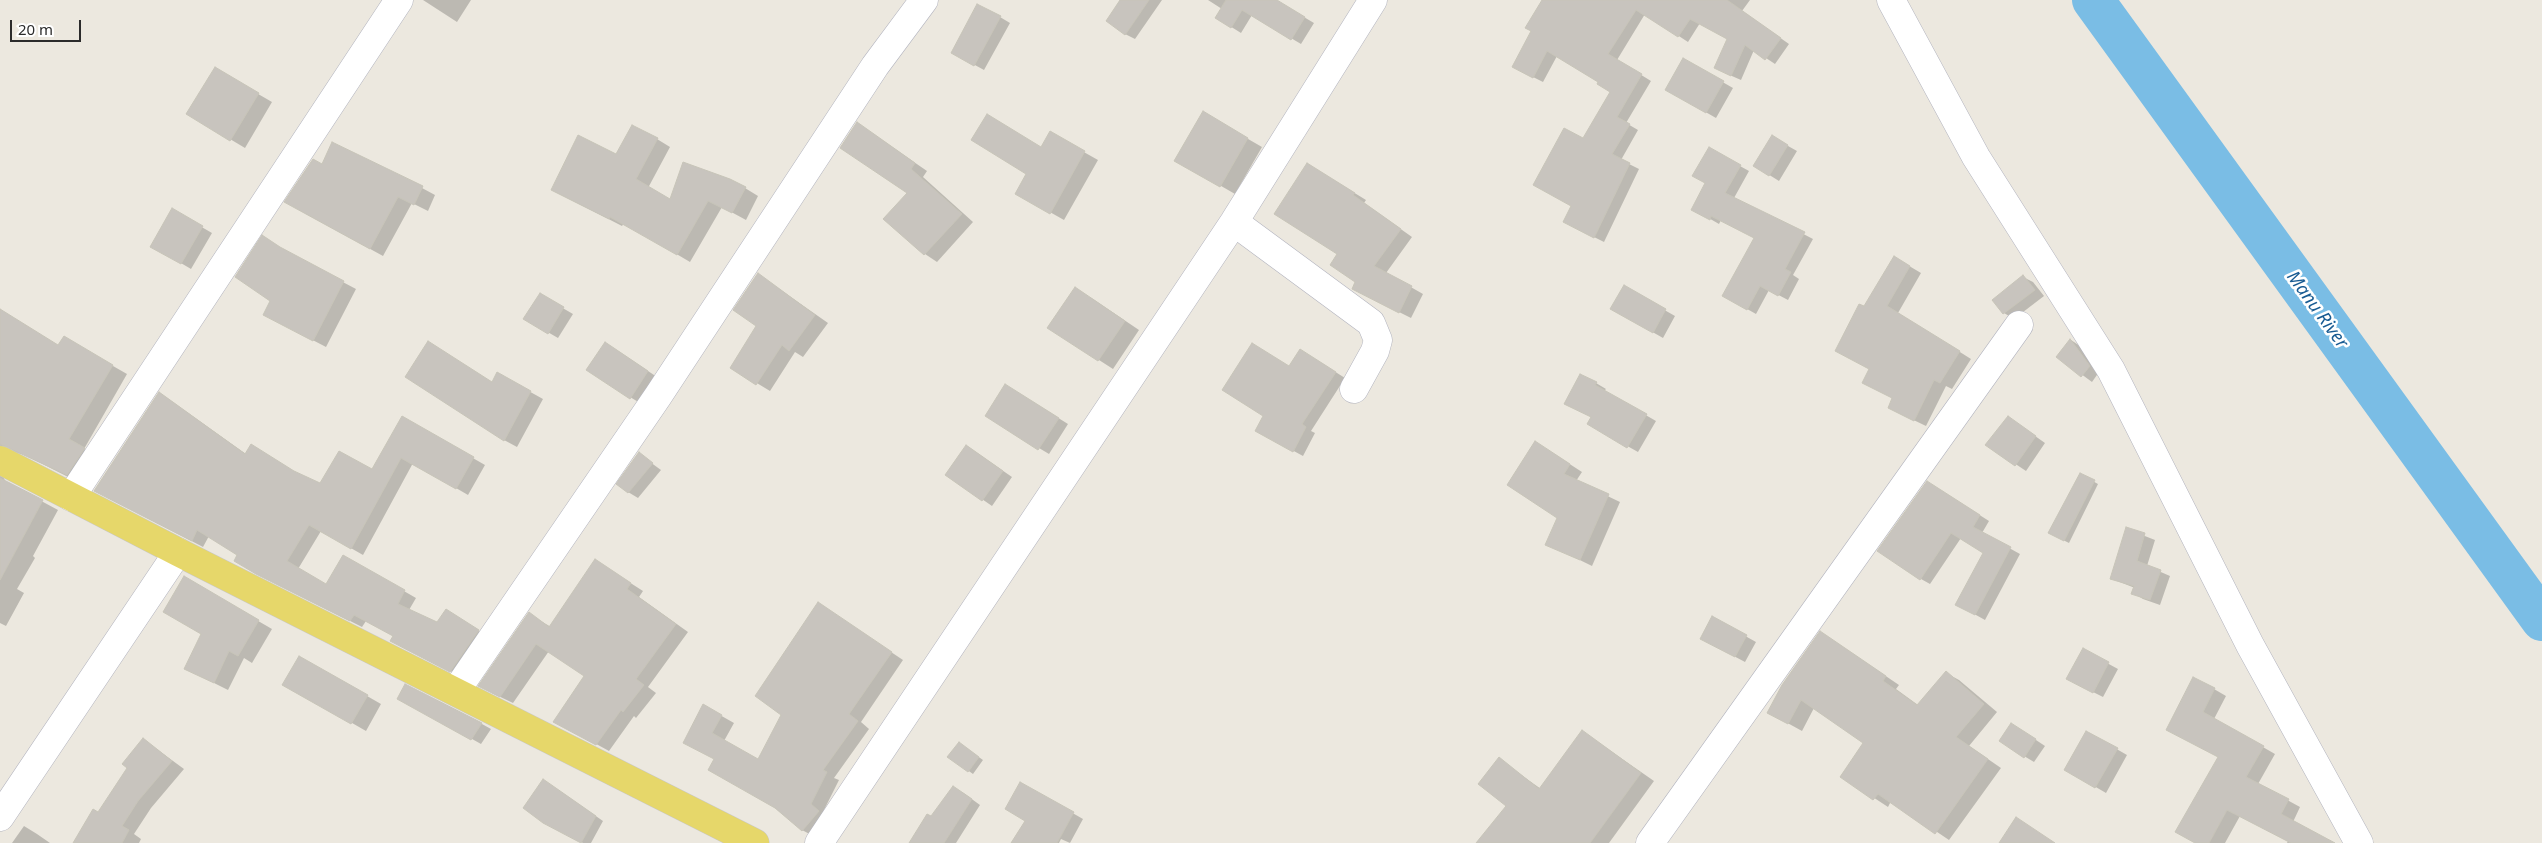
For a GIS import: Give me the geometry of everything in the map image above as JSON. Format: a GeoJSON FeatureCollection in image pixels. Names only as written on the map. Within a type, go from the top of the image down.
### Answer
{"type":"FeatureCollection","features":[{"type":"Feature","properties":{"kind":"main road"},"geometry":{"type":"LineString","coordinates":[[0,460],[178,552],[755,843]]}},
{"type":"Feature","properties":{"kind":"street"},"geometry":{"type":"LineString","coordinates":[[70,496],[399,0]]}},
{"type":"Feature","properties":{"kind":"street"},"geometry":{"type":"LineString","coordinates":[[456,691],[658,396],[875,66],[924,0]]}},
{"type":"Feature","properties":{"kind":"street"},"geometry":{"type":"LineString","coordinates":[[819,843],[1234,222],[1372,0]]}},
{"type":"Feature","properties":{"kind":"street"},"geometry":{"type":"LineString","coordinates":[[1891,0],[1976,157],[2112,370],[2250,645],[2359,843]]}},
{"type":"Feature","properties":{"kind":"street"},"geometry":{"type":"LineString","coordinates":[[1234,222],[1371,323],[1378,340],[1375,351],[1354,389]]}},
{"type":"Feature","properties":{"kind":"street"},"geometry":{"type":"LineString","coordinates":[[1650,843],[2019,325]]}},
{"type":"Feature","properties":{"kind":"street"},"geometry":{"type":"LineString","coordinates":[[0,817],[178,552]]}},
{"type":"Feature","properties":{"kind":"building"},"geometry":{"type":"Polygon","coordinates":[[[1120,0],[1149,0],[1125,35],[1106,21],[1120,0]]]}},
{"type":"Feature","properties":{"kind":"building"},"geometry":{"type":"Polygon","coordinates":[[[1226,0],[1277,0],[1305,17],[1291,40],[1242,10],[1231,28],[1215,18],[1226,0]]]}},
{"type":"Feature","properties":{"kind":"building"},"geometry":{"type":"Polygon","coordinates":[[[1542,0],[1727,0],[1781,38],[1765,60],[1745,45],[1731,76],[1714,68],[1727,39],[1690,19],[1678,37],[1636,10],[1608,54],[1642,74],[1617,117],[1630,124],[1612,154],[1630,163],[1594,238],[1563,222],[1571,206],[1533,185],[1564,128],[1583,138],[1610,92],[1597,84],[1598,82],[1547,51],[1533,78],[1512,67],[1531,31],[1525,28],[1542,0]]]}},
{"type":"Feature","properties":{"kind":"building"},"geometry":{"type":"Polygon","coordinates":[[[977,4],[1001,16],[974,66],[951,53],[977,4]]]}},
{"type":"Feature","properties":{"kind":"building"},"geometry":{"type":"Polygon","coordinates":[[[1683,58],[1724,81],[1706,113],[1665,90],[1683,58]]]}},
{"type":"Feature","properties":{"kind":"building"},"geometry":{"type":"Polygon","coordinates":[[[215,67],[259,93],[230,141],[186,114],[215,67]]]}},
{"type":"Feature","properties":{"kind":"building"},"geometry":{"type":"Polygon","coordinates":[[[1203,111],[1248,138],[1220,187],[1174,161],[1203,111]]]}},
{"type":"Feature","properties":{"kind":"building"},"geometry":{"type":"Polygon","coordinates":[[[987,114],[1041,147],[1050,131],[1085,151],[1050,214],[1015,194],[1026,174],[971,140],[987,114]]]}},
{"type":"Feature","properties":{"kind":"building"},"geometry":{"type":"Polygon","coordinates":[[[857,122],[915,163],[911,169],[962,214],[924,255],[883,219],[907,193],[840,148],[857,122]]]}},
{"type":"Feature","properties":{"kind":"building"},"geometry":{"type":"Polygon","coordinates":[[[632,125],[658,138],[636,179],[670,199],[683,162],[730,179],[746,187],[732,213],[708,201],[677,255],[610,217],[609,219],[551,190],[578,135],[616,154],[632,125]]]}},
{"type":"Feature","properties":{"kind":"building"},"geometry":{"type":"Polygon","coordinates":[[[1772,135],[1788,145],[1769,176],[1753,166],[1772,135]]]}},
{"type":"Feature","properties":{"kind":"building"},"geometry":{"type":"Polygon","coordinates":[[[332,142],[423,186],[414,205],[398,197],[370,249],[284,202],[313,159],[322,164],[332,142]]]}},
{"type":"Feature","properties":{"kind":"building"},"geometry":{"type":"Polygon","coordinates":[[[1709,147],[1741,165],[1725,193],[1805,232],[1785,269],[1791,272],[1778,296],[1760,286],[1747,310],[1722,296],[1754,238],[1711,216],[1710,220],[1691,210],[1705,183],[1692,176],[1709,147]]]}},
{"type":"Feature","properties":{"kind":"building"},"geometry":{"type":"Polygon","coordinates":[[[1307,163],[1355,193],[1353,195],[1401,229],[1374,266],[1412,286],[1399,313],[1352,289],[1355,282],[1330,265],[1337,254],[1274,214],[1307,163]]]}},
{"type":"Feature","properties":{"kind":"building"},"geometry":{"type":"Polygon","coordinates":[[[172,208],[203,226],[181,264],[150,247],[172,208]]]}},
{"type":"Feature","properties":{"kind":"building"},"geometry":{"type":"Polygon","coordinates":[[[262,235],[280,247],[344,281],[313,341],[263,315],[270,301],[235,277],[262,235]]]}},
{"type":"Feature","properties":{"kind":"building"},"geometry":{"type":"Polygon","coordinates":[[[1894,256],[1910,266],[1887,306],[1960,351],[1940,383],[1934,380],[1914,421],[1888,408],[1892,398],[1862,383],[1869,369],[1835,351],[1859,304],[1864,306],[1894,256]]]}},
{"type":"Feature","properties":{"kind":"building"},"geometry":{"type":"Polygon","coordinates":[[[758,273],[815,315],[789,351],[782,345],[756,385],[730,368],[756,326],[733,310],[758,273]]]}},
{"type":"Feature","properties":{"kind":"building"},"geometry":{"type":"Polygon","coordinates":[[[2023,275],[2035,290],[2003,314],[1992,300],[2023,275]]]}},
{"type":"Feature","properties":{"kind":"building"},"geometry":{"type":"Polygon","coordinates":[[[1624,285],[1666,309],[1653,333],[1610,309],[1624,285]]]}},
{"type":"Feature","properties":{"kind":"building"},"geometry":{"type":"Polygon","coordinates":[[[1075,287],[1125,321],[1098,361],[1047,328],[1075,287]]]}},
{"type":"Feature","properties":{"kind":"building"},"geometry":{"type":"Polygon","coordinates":[[[540,293],[564,307],[548,334],[523,319],[540,293]]]}},
{"type":"Feature","properties":{"kind":"building"},"geometry":{"type":"Polygon","coordinates":[[[0,309],[58,345],[64,336],[113,365],[69,439],[85,448],[67,475],[0,444],[0,309]]]}},
{"type":"Feature","properties":{"kind":"building"},"geometry":{"type":"Polygon","coordinates":[[[2070,339],[2090,366],[2081,377],[2056,357],[2070,339]]]}},
{"type":"Feature","properties":{"kind":"building"},"geometry":{"type":"Polygon","coordinates":[[[428,341],[492,382],[497,372],[531,391],[504,441],[405,377],[428,341]]]}},
{"type":"Feature","properties":{"kind":"building"},"geometry":{"type":"Polygon","coordinates":[[[605,342],[648,371],[630,399],[586,370],[605,342]]]}},
{"type":"Feature","properties":{"kind":"building"},"geometry":{"type":"Polygon","coordinates":[[[1252,343],[1289,366],[1300,349],[1336,372],[1302,424],[1306,427],[1293,452],[1255,431],[1263,416],[1222,390],[1252,343]]]}},
{"type":"Feature","properties":{"kind":"building"},"geometry":{"type":"Polygon","coordinates":[[[1580,374],[1597,382],[1595,385],[1647,414],[1627,448],[1587,424],[1591,417],[1564,404],[1580,374]]]}},
{"type":"Feature","properties":{"kind":"building"},"geometry":{"type":"Polygon","coordinates":[[[1005,384],[1059,418],[1038,450],[985,416],[1005,384]]]}},
{"type":"Feature","properties":{"kind":"building"},"geometry":{"type":"Polygon","coordinates":[[[159,392],[245,454],[251,444],[294,471],[320,483],[339,451],[372,469],[402,416],[474,457],[456,489],[401,458],[351,549],[309,525],[287,561],[326,584],[343,555],[405,590],[398,604],[437,622],[446,609],[479,630],[450,672],[390,641],[393,636],[354,615],[350,621],[256,574],[234,561],[237,555],[197,530],[192,541],[94,491],[159,392]]]}},
{"type":"Feature","properties":{"kind":"building"},"geometry":{"type":"Polygon","coordinates":[[[2008,416],[2036,436],[2015,466],[1985,445],[2008,416]]]}},
{"type":"Feature","properties":{"kind":"building"},"geometry":{"type":"Polygon","coordinates":[[[1535,441],[1570,464],[1564,474],[1609,494],[1580,560],[1545,545],[1557,518],[1507,485],[1535,441]]]}},
{"type":"Feature","properties":{"kind":"building"},"geometry":{"type":"Polygon","coordinates":[[[966,445],[1003,471],[982,501],[945,475],[966,445]]]}},
{"type":"Feature","properties":{"kind":"building"},"geometry":{"type":"Polygon","coordinates":[[[639,452],[653,463],[628,493],[616,484],[639,452]]]}},
{"type":"Feature","properties":{"kind":"building"},"geometry":{"type":"Polygon","coordinates":[[[2080,473],[2095,480],[2064,541],[2048,533],[2080,473]]]}},
{"type":"Feature","properties":{"kind":"building"},"geometry":{"type":"Polygon","coordinates":[[[0,478],[43,500],[0,580],[0,478]]]}},
{"type":"Feature","properties":{"kind":"building"},"geometry":{"type":"Polygon","coordinates":[[[1927,481],[1980,515],[1973,527],[2011,547],[1975,615],[1955,605],[1983,553],[1951,533],[1920,580],[1877,551],[1927,481]]]}},
{"type":"Feature","properties":{"kind":"building"},"geometry":{"type":"Polygon","coordinates":[[[2126,527],[2145,533],[2137,561],[2161,570],[2150,600],[2131,594],[2134,586],[2110,579],[2126,527]]]}},
{"type":"Feature","properties":{"kind":"building"},"geometry":{"type":"Polygon","coordinates":[[[595,559],[631,583],[627,589],[676,624],[636,679],[644,685],[623,712],[621,710],[596,745],[553,722],[584,676],[536,644],[500,697],[478,686],[529,612],[549,627],[595,559]]]}},
{"type":"Feature","properties":{"kind":"building"},"geometry":{"type":"Polygon","coordinates":[[[184,576],[259,620],[238,656],[229,651],[214,683],[184,669],[201,634],[163,612],[184,576]]]}},
{"type":"Feature","properties":{"kind":"building"},"geometry":{"type":"Polygon","coordinates":[[[818,602],[892,652],[849,714],[858,721],[823,770],[827,772],[811,804],[819,811],[802,831],[775,808],[708,770],[714,759],[683,743],[703,704],[722,715],[712,733],[758,759],[781,715],[755,696],[818,602]]]}},
{"type":"Feature","properties":{"kind":"building"},"geometry":{"type":"Polygon","coordinates":[[[1712,616],[1747,635],[1735,657],[1700,639],[1712,616]]]}},
{"type":"Feature","properties":{"kind":"building"},"geometry":{"type":"Polygon","coordinates":[[[1820,631],[1886,676],[1883,681],[1917,705],[1946,671],[1984,704],[1956,737],[1988,759],[1935,834],[1878,794],[1873,800],[1840,777],[1863,743],[1801,700],[1788,724],[1767,713],[1782,685],[1820,631]]]}},
{"type":"Feature","properties":{"kind":"building"},"geometry":{"type":"Polygon","coordinates":[[[2083,648],[2109,662],[2093,693],[2066,679],[2083,648]]]}},
{"type":"Feature","properties":{"kind":"building"},"geometry":{"type":"Polygon","coordinates":[[[299,656],[368,695],[351,724],[282,685],[299,656]]]}},
{"type":"Feature","properties":{"kind":"building"},"geometry":{"type":"Polygon","coordinates":[[[2193,677],[2215,688],[2203,712],[2264,746],[2246,777],[2289,799],[2281,814],[2335,843],[2291,843],[2227,810],[2209,843],[2195,843],[2175,832],[2218,757],[2166,730],[2193,677]]]}},
{"type":"Feature","properties":{"kind":"building"},"geometry":{"type":"Polygon","coordinates":[[[405,684],[482,723],[471,740],[397,699],[405,684]]]}},
{"type":"Feature","properties":{"kind":"building"},"geometry":{"type":"Polygon","coordinates":[[[2011,723],[2036,739],[2024,758],[1999,741],[2011,723]]]}},
{"type":"Feature","properties":{"kind":"building"},"geometry":{"type":"Polygon","coordinates":[[[1582,730],[1641,773],[1590,843],[1476,843],[1506,806],[1478,784],[1499,757],[1539,789],[1582,730]]]}},
{"type":"Feature","properties":{"kind":"building"},"geometry":{"type":"Polygon","coordinates":[[[2086,731],[2118,748],[2095,788],[2064,770],[2086,731]]]}},
{"type":"Feature","properties":{"kind":"building"},"geometry":{"type":"Polygon","coordinates":[[[143,738],[172,761],[138,801],[122,826],[129,830],[122,843],[73,843],[93,809],[98,812],[127,768],[122,764],[143,738]]]}},
{"type":"Feature","properties":{"kind":"building"},"geometry":{"type":"Polygon","coordinates":[[[959,742],[979,757],[968,772],[947,757],[959,742]]]}},
{"type":"Feature","properties":{"kind":"building"},"geometry":{"type":"Polygon","coordinates":[[[543,779],[596,816],[581,843],[543,823],[523,808],[543,779]]]}},
{"type":"Feature","properties":{"kind":"building"},"geometry":{"type":"Polygon","coordinates":[[[1020,782],[1074,812],[1057,843],[1011,843],[1025,821],[1005,809],[1020,782]]]}},
{"type":"Feature","properties":{"kind":"building"},"geometry":{"type":"Polygon","coordinates":[[[953,786],[972,799],[944,843],[909,843],[927,814],[931,816],[953,786]]]}},
{"type":"Feature","properties":{"kind":"building"},"geometry":{"type":"Polygon","coordinates":[[[2016,817],[2055,843],[1999,843],[2016,817]]]}},
{"type":"Feature","properties":{"kind":"waterway","name":"Manu River"},"geometry":{"type":"LineString","coordinates":[[2093,0],[2542,620]]}}]}
